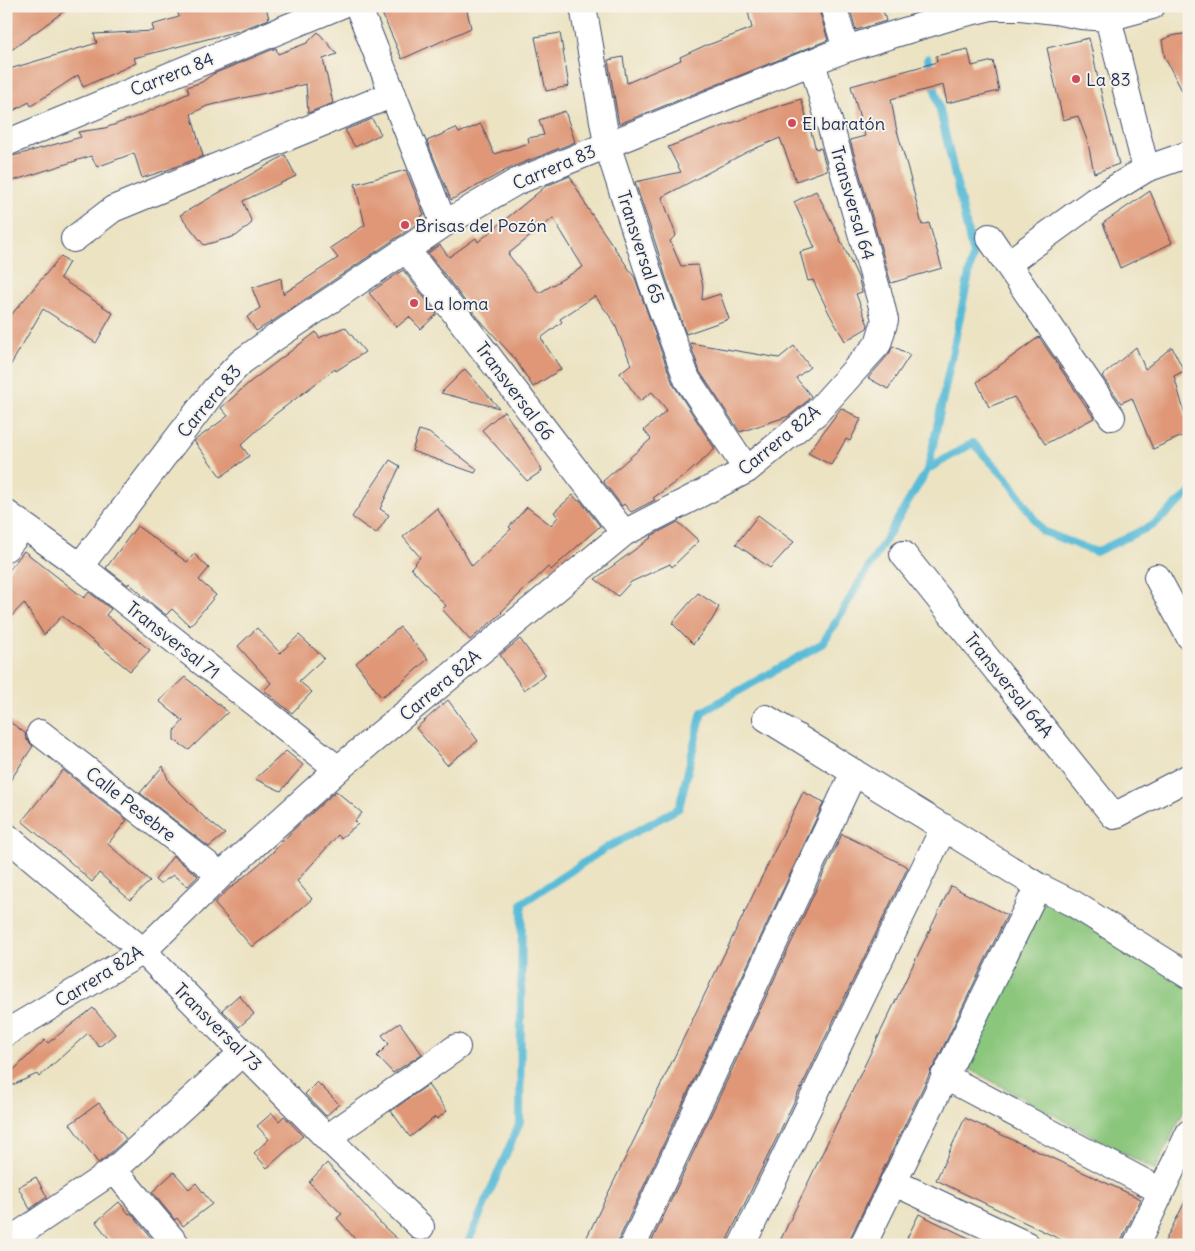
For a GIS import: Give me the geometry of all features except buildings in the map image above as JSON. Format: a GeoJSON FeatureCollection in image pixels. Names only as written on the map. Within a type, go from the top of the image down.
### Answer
{"type":"FeatureCollection","features":[{"type":"Feature","properties":{"kind":"street","name":"Carrera 84"},"geometry":{"type":"LineString","coordinates":[[6,143],[339,6]]}},
{"type":"Feature","properties":{"kind":"street"},"geometry":{"type":"LineString","coordinates":[[358,6],[444,224]]}},
{"type":"Feature","properties":{"kind":"street","name":"Transversal 65"},"geometry":{"type":"LineString","coordinates":[[583,6],[607,144],[652,283],[687,379],[747,470]]}},
{"type":"Feature","properties":{"kind":"street"},"geometry":{"type":"LineString","coordinates":[[833,6],[846,49]]}},
{"type":"Feature","properties":{"kind":"street","name":"Carrera 83"},"geometry":{"type":"LineString","coordinates":[[80,566],[215,390],[241,362],[444,224],[516,182],[846,49],[957,15],[991,7],[1021,7],[1108,18],[1152,6]]}},
{"type":"Feature","properties":{"kind":"street"},"geometry":{"type":"LineString","coordinates":[[1108,18],[1146,169]]}},
{"type":"Feature","properties":{"kind":"street","name":"Transversal 64"},"geometry":{"type":"LineString","coordinates":[[812,62],[880,298],[885,320],[878,344]]}},
{"type":"Feature","properties":{"kind":"street"},"geometry":{"type":"LineString","coordinates":[[74,239],[113,209],[393,94]]}},
{"type":"Feature","properties":{"kind":"street"},"geometry":{"type":"LineString","coordinates":[[1007,264],[1094,200],[1146,169],[1189,154]]}},
{"type":"Feature","properties":{"kind":"street"},"geometry":{"type":"LineString","coordinates":[[989,237],[1112,417]]}},
{"type":"Feature","properties":{"kind":"street","name":"Transversal 66"},"geometry":{"type":"LineString","coordinates":[[406,249],[624,533]]}},
{"type":"Feature","properties":{"kind":"street","name":"Carrera 82A"},"geometry":{"type":"LineString","coordinates":[[6,1033],[143,951],[221,875],[338,769],[624,533],[747,470],[816,413],[878,344]]}},
{"type":"Feature","properties":{"kind":"street"},"geometry":{"type":"LineString","coordinates":[[6,548],[15,520]]}},
{"type":"Feature","properties":{"kind":"street","name":"Transversal 71"},"geometry":{"type":"LineString","coordinates":[[15,520],[80,566],[338,769]]}},
{"type":"Feature","properties":{"kind":"street","name":"Transversal 64A"},"geometry":{"type":"LineString","coordinates":[[903,554],[1114,816],[1189,777]]}},
{"type":"Feature","properties":{"kind":"street"},"geometry":{"type":"LineString","coordinates":[[1157,577],[1189,636]]}},
{"type":"Feature","properties":{"kind":"street"},"geometry":{"type":"LineString","coordinates":[[766,718],[1038,886],[1074,904],[1189,976]]}},
{"type":"Feature","properties":{"kind":"street","name":"Calle Pesebre"},"geometry":{"type":"LineString","coordinates":[[40,733],[221,875]]}},
{"type":"Feature","properties":{"kind":"street"},"geometry":{"type":"LineString","coordinates":[[634,1245],[854,772]]}},
{"type":"Feature","properties":{"kind":"street"},"geometry":{"type":"LineString","coordinates":[[742,1245],[944,827]]}},
{"type":"Feature","properties":{"kind":"street","name":"Transversal 73"},"geometry":{"type":"LineString","coordinates":[[6,836],[143,951],[327,1138],[421,1227]]}},
{"type":"Feature","properties":{"kind":"street"},"geometry":{"type":"LineString","coordinates":[[862,1245],[1038,886]]}},
{"type":"Feature","properties":{"kind":"street"},"geometry":{"type":"LineString","coordinates":[[327,1138],[457,1047]]}},
{"type":"Feature","properties":{"kind":"street"},"geometry":{"type":"LineString","coordinates":[[6,1243],[114,1170],[242,1052]]}},
{"type":"Feature","properties":{"kind":"street"},"geometry":{"type":"LineString","coordinates":[[944,1076],[1161,1191]]}},
{"type":"Feature","properties":{"kind":"street"},"geometry":{"type":"LineString","coordinates":[[1136,1245],[1189,1133]]}},
{"type":"Feature","properties":{"kind":"street"},"geometry":{"type":"LineString","coordinates":[[114,1170],[176,1245]]}},
{"type":"Feature","properties":{"kind":"street"},"geometry":{"type":"LineString","coordinates":[[893,1182],[1027,1245]]}},
{"type":"Feature","properties":{"kind":"green space"},"geometry":{"type":"Polygon","coordinates":[[[1044,898],[1189,987],[1189,1100],[1155,1170],[966,1067],[1044,898]]]}},
{"type":"Feature","properties":{"kind":"waterway"},"geometry":{"type":"LineString","coordinates":[[467,1245],[520,1122],[522,903],[606,848],[679,808],[702,712],[823,643],[928,469],[973,255],[928,58]]}},
{"type":"Feature","properties":{"kind":"waterway"},"geometry":{"type":"LineString","coordinates":[[928,469],[973,443],[1010,482],[1042,531],[1096,552],[1153,525],[1189,494]]}},
{"type":"Feature","properties":{"kind":"place","name":"La 83"},"geometry":{"type":"Point","coordinates":[1076,79]}},
{"type":"Feature","properties":{"kind":"place","name":"El baratón"},"geometry":{"type":"Point","coordinates":[792,123]}},
{"type":"Feature","properties":{"kind":"place","name":"Brisas del Pozón"},"geometry":{"type":"Point","coordinates":[405,225]}},
{"type":"Feature","properties":{"kind":"place","name":"La loma"},"geometry":{"type":"Point","coordinates":[414,303]}}]}
